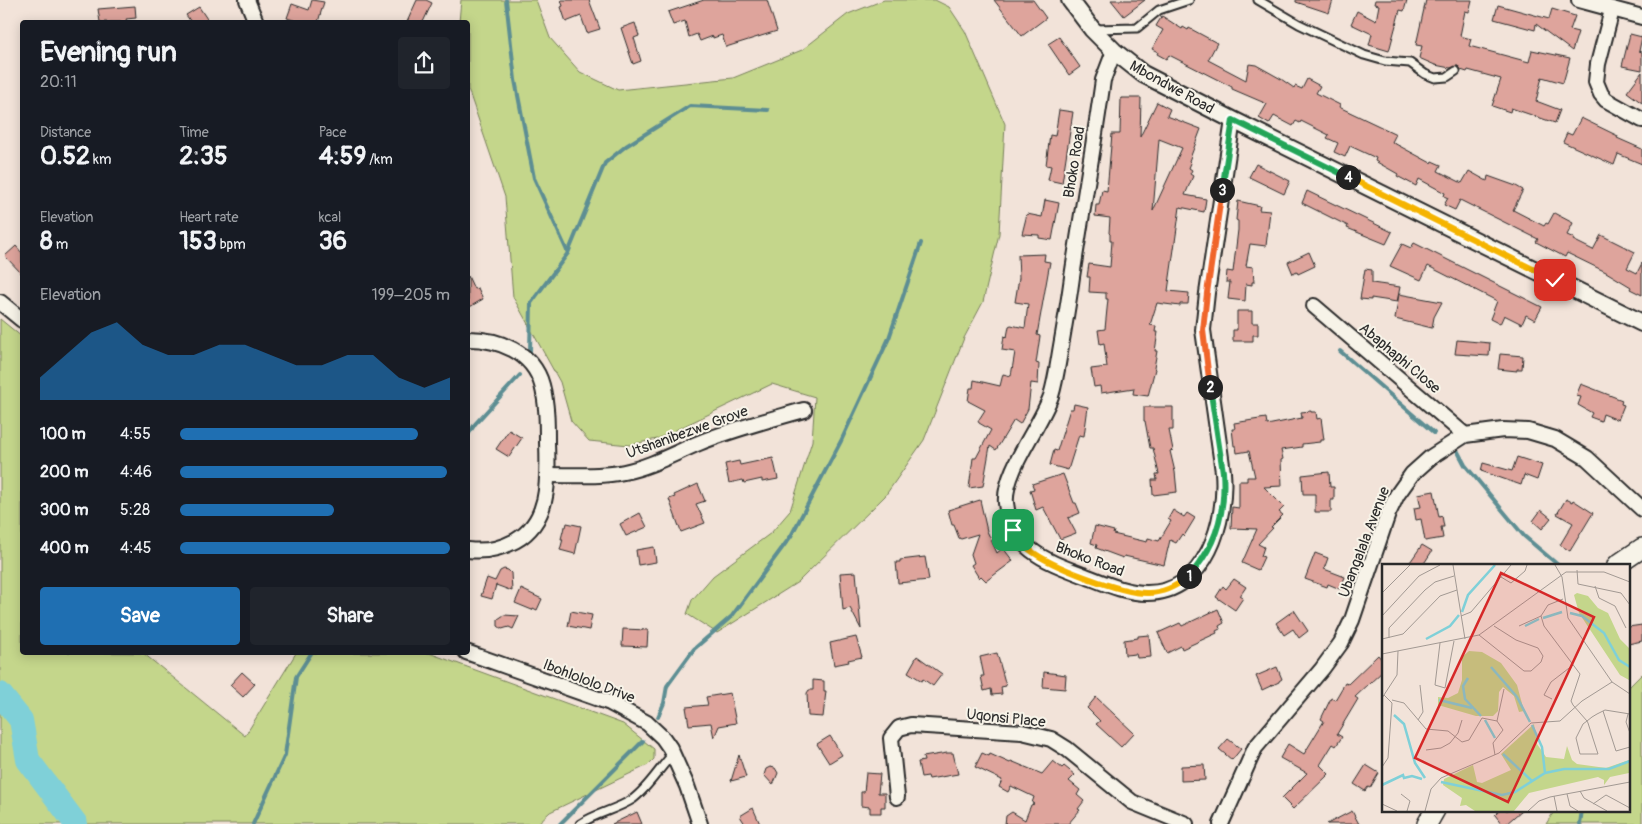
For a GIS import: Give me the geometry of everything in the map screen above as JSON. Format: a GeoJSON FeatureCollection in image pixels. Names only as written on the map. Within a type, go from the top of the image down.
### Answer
{"type":"FeatureCollection","features":[{"type":"Feature","properties":{"kind":"main road"},"geometry":{"type":"LineString","coordinates":[[1618,564],[1642,548]]}},
{"type":"Feature","properties":{"kind":"main road"},"geometry":{"type":"LineString","coordinates":[[1427,824],[1434,812]]}},
{"type":"Feature","properties":{"kind":"street"},"geometry":{"type":"LineString","coordinates":[[247,0],[255,20]]}},
{"type":"Feature","properties":{"kind":"street","name":"Mbondwe Road"},"geometry":{"type":"LineString","coordinates":[[1070,0],[1092,29],[1114,51],[1143,74],[1642,323]]}},
{"type":"Feature","properties":{"kind":"street"},"geometry":{"type":"LineString","coordinates":[[1579,0],[1642,17]]}},
{"type":"Feature","properties":{"kind":"street"},"geometry":{"type":"LineString","coordinates":[[1605,6],[1596,82],[1606,100],[1642,120]]}},
{"type":"Feature","properties":{"kind":"street","name":"Bhoko Road"},"geometry":{"type":"LineString","coordinates":[[1114,51],[1103,80],[1067,311],[1051,394],[1040,421],[1012,472],[1006,501],[1013,530],[1030,550],[1044,559],[1130,592],[1150,593],[1172,588],[1180,584],[1190,576],[1206,555],[1212,545],[1220,521],[1223,478],[1203,330],[1233,120]]}},
{"type":"Feature","properties":{"kind":"street"},"geometry":{"type":"LineString","coordinates":[[0,302],[20,318]]}},
{"type":"Feature","properties":{"kind":"street","name":"Abaphaphi Close"},"geometry":{"type":"LineString","coordinates":[[1314,306],[1465,435]]}},
{"type":"Feature","properties":{"kind":"street"},"geometry":{"type":"LineString","coordinates":[[470,339],[499,343],[519,352],[535,369],[544,395],[548,475],[546,494],[540,514],[535,523],[521,538],[496,549],[470,550]]}},
{"type":"Feature","properties":{"kind":"street","name":"Utshanibezwe Grove"},"geometry":{"type":"LineString","coordinates":[[548,475],[608,474],[637,469],[701,442],[747,426],[804,410]]}},
{"type":"Feature","properties":{"kind":"street","name":"Ubangalala Avenue"},"geometry":{"type":"LineString","coordinates":[[1221,824],[1255,748],[1322,669],[1341,643],[1358,605],[1388,514],[1402,486],[1421,465],[1465,435],[1496,430],[1528,431],[1555,439],[1587,458],[1642,509]]}},
{"type":"Feature","properties":{"kind":"street","name":"Ibohlololo Drive"},"geometry":{"type":"LineString","coordinates":[[470,653],[610,703],[647,723],[656,730],[670,748],[687,786],[700,824]]}},
{"type":"Feature","properties":{"kind":"street","name":"Uqonsi Place"},"geometry":{"type":"LineString","coordinates":[[898,797],[891,738],[899,728],[911,726],[1022,732],[1043,736],[1058,742],[1132,802],[1186,824]]}},
{"type":"Feature","properties":{"kind":"lane"},"geometry":{"type":"LineString","coordinates":[[1092,29],[1137,28],[1159,10],[1189,0]]}},
{"type":"Feature","properties":{"kind":"lane"},"geometry":{"type":"LineString","coordinates":[[1258,0],[1299,24],[1364,55],[1385,61],[1410,63],[1425,74],[1435,78],[1450,76],[1456,71]]}},
{"type":"Feature","properties":{"kind":"lane"},"geometry":{"type":"LineString","coordinates":[[580,824],[589,818],[633,799],[672,755]]}},
{"type":"Feature","properties":{"kind":"green space"},"geometry":{"type":"Polygon","coordinates":[[[461,0],[536,0],[550,38],[580,72],[618,90],[733,78],[802,50],[848,14],[884,0],[935,0],[949,7],[965,31],[1005,124],[999,234],[983,302],[964,338],[924,440],[885,496],[798,582],[717,633],[687,614],[692,600],[713,576],[771,533],[790,511],[812,441],[815,397],[772,384],[657,439],[629,445],[589,441],[571,421],[560,382],[513,297],[505,197],[470,95],[470,20],[459,20],[461,0]]]}},
{"type":"Feature","properties":{"kind":"green space"},"geometry":{"type":"Polygon","coordinates":[[[0,319],[20,335],[20,655],[145,655],[245,736],[295,655],[434,655],[623,724],[654,749],[654,759],[648,765],[550,812],[537,824],[0,824],[0,319]]]}},
{"type":"Feature","properties":{"kind":"green space"},"geometry":{"type":"Polygon","coordinates":[[[1642,674],[1642,824],[1546,824],[1554,812],[1630,812],[1630,686],[1642,674]]]}},
{"type":"Feature","properties":{"kind":"building"},"geometry":{"type":"Polygon","coordinates":[[[312,0],[324,2],[319,20],[294,20],[287,18],[292,4],[309,10],[312,0]]]}},
{"type":"Feature","properties":{"kind":"building"},"geometry":{"type":"Polygon","coordinates":[[[417,0],[426,0],[432,3],[424,20],[408,20],[417,0]]]}},
{"type":"Feature","properties":{"kind":"building"},"geometry":{"type":"Polygon","coordinates":[[[561,0],[589,0],[600,29],[587,33],[581,16],[566,22],[561,7],[563,6],[561,0]]]}},
{"type":"Feature","properties":{"kind":"building"},"geometry":{"type":"Polygon","coordinates":[[[704,0],[767,0],[777,31],[726,47],[722,35],[700,41],[697,34],[689,37],[685,21],[673,25],[668,12],[704,0]]]}},
{"type":"Feature","properties":{"kind":"building"},"geometry":{"type":"Polygon","coordinates":[[[994,0],[1033,0],[1046,18],[1022,36],[994,0]]]}},
{"type":"Feature","properties":{"kind":"building"},"geometry":{"type":"Polygon","coordinates":[[[1111,0],[1145,0],[1124,16],[1111,0]]]}},
{"type":"Feature","properties":{"kind":"building"},"geometry":{"type":"Polygon","coordinates":[[[1296,0],[1333,0],[1329,13],[1296,2],[1296,0]]]}},
{"type":"Feature","properties":{"kind":"building"},"geometry":{"type":"Polygon","coordinates":[[[1375,0],[1407,0],[1404,11],[1400,10],[1389,51],[1369,45],[1372,34],[1351,24],[1357,11],[1376,21],[1379,5],[1374,4],[1375,0]]]}},
{"type":"Feature","properties":{"kind":"building"},"geometry":{"type":"Polygon","coordinates":[[[1426,0],[1472,0],[1469,12],[1465,11],[1460,36],[1471,39],[1469,46],[1529,62],[1532,50],[1570,58],[1563,83],[1542,77],[1536,101],[1560,110],[1555,123],[1511,108],[1510,112],[1492,106],[1501,79],[1468,70],[1467,72],[1461,70],[1458,66],[1450,68],[1435,65],[1419,58],[1422,46],[1416,45],[1426,0]]]}},
{"type":"Feature","properties":{"kind":"building"},"geometry":{"type":"Polygon","coordinates":[[[1498,5],[1549,19],[1552,9],[1575,16],[1570,30],[1578,32],[1572,51],[1536,24],[1535,30],[1494,19],[1498,5]]]}},
{"type":"Feature","properties":{"kind":"building"},"geometry":{"type":"Polygon","coordinates":[[[135,6],[136,18],[100,20],[98,9],[135,6]]]}},
{"type":"Feature","properties":{"kind":"building"},"geometry":{"type":"Polygon","coordinates":[[[199,7],[208,20],[190,20],[186,15],[199,7]]]}},
{"type":"Feature","properties":{"kind":"building"},"geometry":{"type":"Polygon","coordinates":[[[1162,16],[1182,29],[1183,27],[1188,30],[1189,28],[1217,43],[1208,60],[1246,80],[1249,64],[1256,65],[1294,88],[1295,86],[1302,89],[1307,79],[1320,86],[1316,93],[1340,105],[1339,107],[1396,134],[1392,142],[1431,163],[1432,161],[1441,165],[1438,171],[1462,183],[1469,171],[1487,181],[1488,176],[1516,186],[1523,190],[1513,210],[1544,226],[1546,223],[1548,224],[1554,213],[1573,223],[1567,235],[1593,250],[1601,235],[1635,252],[1627,268],[1637,273],[1642,263],[1642,295],[1606,272],[1567,253],[1565,257],[1536,242],[1538,239],[1460,200],[1455,210],[1444,205],[1448,198],[1444,196],[1445,193],[1419,179],[1416,186],[1375,161],[1376,158],[1350,146],[1345,157],[1334,152],[1338,143],[1327,138],[1329,135],[1301,121],[1300,123],[1296,121],[1293,126],[1274,116],[1269,124],[1259,118],[1267,104],[1232,89],[1232,87],[1169,55],[1166,59],[1152,49],[1163,30],[1156,26],[1162,16]]]}},
{"type":"Feature","properties":{"kind":"building"},"geometry":{"type":"Polygon","coordinates":[[[635,23],[639,36],[634,38],[641,61],[633,64],[621,28],[635,23]]]}},
{"type":"Feature","properties":{"kind":"building"},"geometry":{"type":"Polygon","coordinates":[[[1630,34],[1642,37],[1639,51],[1642,52],[1642,70],[1622,66],[1630,34]]]}},
{"type":"Feature","properties":{"kind":"building"},"geometry":{"type":"Polygon","coordinates":[[[1059,37],[1080,67],[1069,75],[1048,44],[1059,37]]]}},
{"type":"Feature","properties":{"kind":"building"},"geometry":{"type":"Polygon","coordinates":[[[1642,72],[1642,103],[1627,92],[1642,72]]]}},
{"type":"Feature","properties":{"kind":"building"},"geometry":{"type":"Polygon","coordinates":[[[1121,98],[1141,98],[1140,137],[1157,102],[1170,109],[1167,116],[1201,129],[1189,161],[1191,163],[1189,168],[1192,170],[1190,174],[1193,176],[1185,195],[1206,199],[1204,212],[1180,207],[1168,291],[1189,293],[1188,304],[1180,304],[1180,306],[1157,303],[1150,325],[1156,326],[1155,332],[1158,332],[1155,369],[1148,396],[1133,394],[1134,388],[1101,393],[1100,386],[1094,387],[1091,369],[1107,367],[1104,343],[1100,344],[1098,330],[1105,329],[1108,299],[1106,299],[1106,293],[1089,292],[1090,277],[1087,277],[1089,264],[1110,267],[1112,241],[1110,241],[1109,233],[1110,218],[1095,216],[1096,205],[1099,205],[1102,190],[1107,191],[1112,134],[1120,134],[1121,98]],[[1159,139],[1153,211],[1182,148],[1159,139]]]}},
{"type":"Feature","properties":{"kind":"building"},"geometry":{"type":"Polygon","coordinates":[[[1059,110],[1073,112],[1062,183],[1048,180],[1051,166],[1046,165],[1050,135],[1055,136],[1059,110]]]}},
{"type":"Feature","properties":{"kind":"building"},"geometry":{"type":"Polygon","coordinates":[[[1581,118],[1618,136],[1617,138],[1642,149],[1642,164],[1618,154],[1614,165],[1563,142],[1567,133],[1572,135],[1581,118]]]}},
{"type":"Feature","properties":{"kind":"building"},"geometry":{"type":"Polygon","coordinates":[[[1256,164],[1290,181],[1284,194],[1249,177],[1256,164]]]}},
{"type":"Feature","properties":{"kind":"building"},"geometry":{"type":"Polygon","coordinates":[[[1307,191],[1392,232],[1386,244],[1347,228],[1348,226],[1302,203],[1307,191]]]}},
{"type":"Feature","properties":{"kind":"building"},"geometry":{"type":"Polygon","coordinates":[[[1045,200],[1059,203],[1052,240],[1039,238],[1039,235],[1022,234],[1027,214],[1042,217],[1045,200]]]}},
{"type":"Feature","properties":{"kind":"building"},"geometry":{"type":"Polygon","coordinates":[[[1238,201],[1260,206],[1259,210],[1270,211],[1266,246],[1250,244],[1246,266],[1253,267],[1254,282],[1252,282],[1252,285],[1246,284],[1245,301],[1228,299],[1230,282],[1226,282],[1227,271],[1233,272],[1238,230],[1238,221],[1236,220],[1238,201]]]}},
{"type":"Feature","properties":{"kind":"building"},"geometry":{"type":"Polygon","coordinates":[[[1414,243],[1542,307],[1535,320],[1526,315],[1522,324],[1504,315],[1500,324],[1490,319],[1497,301],[1428,266],[1421,280],[1390,266],[1402,244],[1411,248],[1414,243]]]}},
{"type":"Feature","properties":{"kind":"building"},"geometry":{"type":"Polygon","coordinates":[[[16,246],[20,251],[20,272],[5,256],[16,246]]]}},
{"type":"Feature","properties":{"kind":"building"},"geometry":{"type":"Polygon","coordinates":[[[1309,252],[1315,266],[1298,274],[1297,272],[1293,274],[1288,262],[1309,252]]]}},
{"type":"Feature","properties":{"kind":"building"},"geometry":{"type":"Polygon","coordinates":[[[1045,254],[1044,261],[1050,262],[1037,335],[1040,336],[1036,363],[1039,364],[1038,384],[1031,383],[1028,409],[1020,424],[1014,420],[996,450],[990,446],[983,486],[969,488],[973,458],[976,458],[991,430],[978,421],[985,410],[968,401],[970,388],[973,388],[974,380],[1000,386],[1003,374],[1011,376],[1015,352],[1002,350],[1004,336],[1007,337],[1009,326],[1011,325],[1025,328],[1028,304],[1015,302],[1019,278],[1018,255],[1045,254]]]}},
{"type":"Feature","properties":{"kind":"building"},"geometry":{"type":"Polygon","coordinates":[[[1365,269],[1372,270],[1372,283],[1400,287],[1397,302],[1371,298],[1371,300],[1360,299],[1365,269]]]}},
{"type":"Feature","properties":{"kind":"building"},"geometry":{"type":"Polygon","coordinates":[[[470,280],[474,289],[478,288],[483,299],[470,307],[470,280]]]}},
{"type":"Feature","properties":{"kind":"building"},"geometry":{"type":"Polygon","coordinates":[[[1399,294],[1442,302],[1434,317],[1432,328],[1395,319],[1399,294]]]}},
{"type":"Feature","properties":{"kind":"building"},"geometry":{"type":"Polygon","coordinates":[[[1237,311],[1252,311],[1252,323],[1258,323],[1258,335],[1253,335],[1253,341],[1233,341],[1233,330],[1237,330],[1237,311]]]}},
{"type":"Feature","properties":{"kind":"building"},"geometry":{"type":"Polygon","coordinates":[[[1457,340],[1490,343],[1489,356],[1455,354],[1457,340]]]}},
{"type":"Feature","properties":{"kind":"building"},"geometry":{"type":"Polygon","coordinates":[[[1500,354],[1523,356],[1522,369],[1517,369],[1517,371],[1498,369],[1500,354]]]}},
{"type":"Feature","properties":{"kind":"building"},"geometry":{"type":"Polygon","coordinates":[[[1581,384],[1622,400],[1621,404],[1624,405],[1618,420],[1603,414],[1601,421],[1590,417],[1592,413],[1578,405],[1581,397],[1576,396],[1581,384]]]}},
{"type":"Feature","properties":{"kind":"building"},"geometry":{"type":"Polygon","coordinates":[[[1074,404],[1088,407],[1084,436],[1079,435],[1068,470],[1050,465],[1054,450],[1057,451],[1070,409],[1073,409],[1074,404]]]}},
{"type":"Feature","properties":{"kind":"building"},"geometry":{"type":"Polygon","coordinates":[[[1144,407],[1173,407],[1173,430],[1169,430],[1173,450],[1170,451],[1177,492],[1153,495],[1152,480],[1157,480],[1156,474],[1159,474],[1153,448],[1150,448],[1144,421],[1144,407]]]}},
{"type":"Feature","properties":{"kind":"building"},"geometry":{"type":"Polygon","coordinates":[[[1301,412],[1316,412],[1317,419],[1321,418],[1324,440],[1302,444],[1302,447],[1281,450],[1283,459],[1281,460],[1282,486],[1264,487],[1284,507],[1279,512],[1283,515],[1258,544],[1264,547],[1261,556],[1264,557],[1258,570],[1242,563],[1257,529],[1231,528],[1232,507],[1239,508],[1239,481],[1247,481],[1247,477],[1255,477],[1249,451],[1237,453],[1236,446],[1234,446],[1232,429],[1235,429],[1234,423],[1266,418],[1267,425],[1302,418],[1301,412]]]}},
{"type":"Feature","properties":{"kind":"building"},"geometry":{"type":"Polygon","coordinates":[[[509,430],[522,438],[509,457],[496,449],[509,430]]]}},
{"type":"Feature","properties":{"kind":"building"},"geometry":{"type":"Polygon","coordinates":[[[1517,457],[1542,465],[1537,480],[1524,475],[1521,485],[1481,471],[1483,463],[1512,471],[1517,457]]]}},
{"type":"Feature","properties":{"kind":"building"},"geometry":{"type":"Polygon","coordinates":[[[773,458],[778,479],[762,482],[762,479],[744,483],[743,480],[729,483],[725,464],[739,461],[740,465],[773,458]]]}},
{"type":"Feature","properties":{"kind":"building"},"geometry":{"type":"Polygon","coordinates":[[[1329,472],[1330,487],[1334,487],[1334,500],[1331,500],[1331,512],[1315,512],[1315,494],[1303,494],[1302,475],[1329,472]]]}},
{"type":"Feature","properties":{"kind":"building"},"geometry":{"type":"Polygon","coordinates":[[[1063,474],[1074,503],[1076,503],[1080,513],[1068,518],[1076,533],[1060,539],[1043,507],[1036,510],[1030,490],[1034,489],[1032,484],[1063,474]]]}},
{"type":"Feature","properties":{"kind":"building"},"geometry":{"type":"Polygon","coordinates":[[[698,484],[705,501],[696,504],[705,523],[681,532],[669,499],[698,484]]]}},
{"type":"Feature","properties":{"kind":"building"},"geometry":{"type":"Polygon","coordinates":[[[1434,491],[1439,517],[1442,516],[1443,538],[1425,541],[1421,519],[1416,520],[1414,508],[1421,507],[1418,494],[1434,491]]]}},
{"type":"Feature","properties":{"kind":"building"},"geometry":{"type":"Polygon","coordinates":[[[1566,499],[1572,502],[1573,500],[1593,513],[1570,551],[1560,545],[1573,523],[1557,514],[1566,499]]]}},
{"type":"Feature","properties":{"kind":"building"},"geometry":{"type":"Polygon","coordinates":[[[980,500],[987,531],[997,553],[1003,548],[1013,561],[986,581],[981,576],[979,578],[971,565],[974,563],[971,554],[978,534],[959,538],[954,525],[952,525],[948,510],[980,500]]]}},
{"type":"Feature","properties":{"kind":"building"},"geometry":{"type":"Polygon","coordinates":[[[1173,510],[1184,517],[1187,513],[1195,518],[1184,536],[1182,534],[1176,543],[1170,540],[1164,565],[1124,556],[1123,558],[1096,548],[1097,545],[1091,543],[1095,526],[1114,531],[1113,534],[1147,542],[1148,538],[1159,541],[1171,521],[1168,519],[1173,510]]]}},
{"type":"Feature","properties":{"kind":"building"},"geometry":{"type":"Polygon","coordinates":[[[1541,510],[1551,518],[1542,529],[1533,521],[1541,510]]]}},
{"type":"Feature","properties":{"kind":"building"},"geometry":{"type":"Polygon","coordinates":[[[640,513],[647,527],[626,536],[620,524],[640,513]]]}},
{"type":"Feature","properties":{"kind":"building"},"geometry":{"type":"Polygon","coordinates":[[[567,523],[581,526],[575,554],[560,550],[564,527],[566,527],[567,523]]]}},
{"type":"Feature","properties":{"kind":"building"},"geometry":{"type":"Polygon","coordinates":[[[1422,545],[1432,551],[1424,564],[1409,564],[1422,545]]]}},
{"type":"Feature","properties":{"kind":"building"},"geometry":{"type":"Polygon","coordinates":[[[654,547],[656,562],[638,565],[636,550],[654,547]]]}},
{"type":"Feature","properties":{"kind":"building"},"geometry":{"type":"Polygon","coordinates":[[[1315,553],[1328,558],[1324,569],[1345,577],[1340,589],[1328,584],[1327,587],[1305,579],[1315,553]]]}},
{"type":"Feature","properties":{"kind":"building"},"geometry":{"type":"Polygon","coordinates":[[[925,557],[929,580],[898,583],[896,562],[925,557]]]}},
{"type":"Feature","properties":{"kind":"building"},"geometry":{"type":"Polygon","coordinates":[[[504,569],[511,573],[512,591],[496,585],[492,599],[481,596],[487,578],[495,581],[500,571],[504,569]]]}},
{"type":"Feature","properties":{"kind":"building"},"geometry":{"type":"Polygon","coordinates":[[[856,572],[861,629],[850,608],[843,610],[840,573],[856,572]]]}},
{"type":"Feature","properties":{"kind":"building"},"geometry":{"type":"Polygon","coordinates":[[[1234,579],[1246,587],[1240,596],[1243,598],[1235,610],[1216,597],[1223,586],[1226,589],[1234,579]]]}},
{"type":"Feature","properties":{"kind":"building"},"geometry":{"type":"Polygon","coordinates":[[[521,589],[542,599],[537,610],[533,608],[532,610],[515,603],[521,589]]]}},
{"type":"Feature","properties":{"kind":"building"},"geometry":{"type":"Polygon","coordinates":[[[1218,609],[1224,623],[1219,626],[1220,629],[1216,631],[1217,633],[1182,649],[1181,646],[1167,653],[1158,633],[1180,623],[1182,626],[1218,609]]]}},
{"type":"Feature","properties":{"kind":"building"},"geometry":{"type":"Polygon","coordinates":[[[1294,610],[1308,631],[1299,638],[1293,629],[1284,635],[1276,623],[1294,610]]]}},
{"type":"Feature","properties":{"kind":"building"},"geometry":{"type":"Polygon","coordinates":[[[571,611],[592,615],[589,630],[568,626],[571,611]]]}},
{"type":"Feature","properties":{"kind":"building"},"geometry":{"type":"Polygon","coordinates":[[[504,615],[519,616],[513,629],[509,627],[502,629],[498,626],[498,619],[504,615]]]}},
{"type":"Feature","properties":{"kind":"building"},"geometry":{"type":"Polygon","coordinates":[[[1642,625],[1642,641],[1630,644],[1630,627],[1642,625]]]}},
{"type":"Feature","properties":{"kind":"building"},"geometry":{"type":"Polygon","coordinates":[[[623,629],[648,630],[647,647],[622,646],[623,629]]]}},
{"type":"Feature","properties":{"kind":"building"},"geometry":{"type":"Polygon","coordinates":[[[1149,635],[1151,657],[1137,658],[1136,654],[1125,655],[1124,640],[1149,635]]]}},
{"type":"Feature","properties":{"kind":"building"},"geometry":{"type":"Polygon","coordinates":[[[856,637],[862,657],[834,665],[830,643],[856,637]]]}},
{"type":"Feature","properties":{"kind":"building"},"geometry":{"type":"Polygon","coordinates":[[[997,653],[1006,686],[1001,687],[1002,694],[992,695],[991,689],[984,691],[981,676],[984,676],[980,657],[997,653]]]}},
{"type":"Feature","properties":{"kind":"building"},"geometry":{"type":"Polygon","coordinates":[[[1378,655],[1382,660],[1382,672],[1355,697],[1358,699],[1337,734],[1342,737],[1336,746],[1333,744],[1320,765],[1329,774],[1293,809],[1282,798],[1307,773],[1280,758],[1288,744],[1304,754],[1324,721],[1321,719],[1331,698],[1335,700],[1345,683],[1348,684],[1378,655]]]}},
{"type":"Feature","properties":{"kind":"building"},"geometry":{"type":"Polygon","coordinates":[[[917,656],[942,674],[933,686],[908,672],[917,656]]]}},
{"type":"Feature","properties":{"kind":"building"},"geometry":{"type":"Polygon","coordinates":[[[1277,667],[1282,679],[1262,690],[1256,676],[1277,667]]]}},
{"type":"Feature","properties":{"kind":"building"},"geometry":{"type":"Polygon","coordinates":[[[242,672],[255,684],[243,697],[230,685],[242,672]]]}},
{"type":"Feature","properties":{"kind":"building"},"geometry":{"type":"Polygon","coordinates":[[[1044,672],[1066,675],[1065,689],[1043,687],[1044,672]]]}},
{"type":"Feature","properties":{"kind":"building"},"geometry":{"type":"Polygon","coordinates":[[[813,680],[824,681],[824,691],[826,691],[823,717],[808,716],[807,693],[809,690],[813,690],[813,680]]]}},
{"type":"Feature","properties":{"kind":"building"},"geometry":{"type":"Polygon","coordinates":[[[730,693],[736,723],[719,726],[714,738],[711,723],[689,725],[686,707],[708,705],[706,697],[730,693]]]}},
{"type":"Feature","properties":{"kind":"building"},"geometry":{"type":"Polygon","coordinates":[[[1096,697],[1134,733],[1121,747],[1096,724],[1100,721],[1087,708],[1096,697]]]}},
{"type":"Feature","properties":{"kind":"building"},"geometry":{"type":"Polygon","coordinates":[[[830,736],[842,755],[829,763],[817,744],[830,736]]]}},
{"type":"Feature","properties":{"kind":"building"},"geometry":{"type":"Polygon","coordinates":[[[1228,739],[1241,749],[1232,760],[1219,749],[1228,739]]]}},
{"type":"Feature","properties":{"kind":"building"},"geometry":{"type":"Polygon","coordinates":[[[953,753],[958,774],[929,779],[928,776],[921,777],[918,762],[924,761],[923,757],[953,753]]]}},
{"type":"Feature","properties":{"kind":"building"},"geometry":{"type":"Polygon","coordinates":[[[982,753],[989,756],[990,754],[1010,763],[1011,761],[1042,774],[1053,761],[1062,768],[1064,766],[1075,775],[1069,781],[1080,790],[1077,795],[1084,801],[1078,809],[1080,810],[1068,824],[1005,824],[1006,816],[1012,812],[1025,820],[1031,805],[1034,804],[1032,803],[1034,797],[1011,786],[1008,792],[999,787],[1002,780],[975,767],[982,753]]]}},
{"type":"Feature","properties":{"kind":"building"},"geometry":{"type":"Polygon","coordinates":[[[739,755],[746,777],[731,781],[739,755]]]}},
{"type":"Feature","properties":{"kind":"building"},"geometry":{"type":"Polygon","coordinates":[[[1204,765],[1205,780],[1181,781],[1181,766],[1204,765]]]}},
{"type":"Feature","properties":{"kind":"building"},"geometry":{"type":"Polygon","coordinates":[[[1366,765],[1379,773],[1370,788],[1368,787],[1365,791],[1354,784],[1366,765]]]}},
{"type":"Feature","properties":{"kind":"building"},"geometry":{"type":"Polygon","coordinates":[[[770,767],[775,768],[778,773],[773,785],[764,775],[766,769],[770,767]]]}},
{"type":"Feature","properties":{"kind":"building"},"geometry":{"type":"Polygon","coordinates":[[[866,773],[880,774],[878,793],[885,793],[885,807],[881,807],[881,813],[870,813],[870,807],[861,806],[861,792],[864,792],[866,773]]]}},
{"type":"Feature","properties":{"kind":"building"},"geometry":{"type":"Polygon","coordinates":[[[753,808],[760,824],[745,824],[740,816],[753,808]]]}},
{"type":"Feature","properties":{"kind":"building"},"geometry":{"type":"Polygon","coordinates":[[[1352,811],[1359,824],[1327,824],[1352,811]]]}},
{"type":"Feature","properties":{"kind":"building"},"geometry":{"type":"Polygon","coordinates":[[[637,812],[642,824],[612,824],[637,812]]]}},
{"type":"Feature","properties":{"kind":"building"},"geometry":{"type":"Polygon","coordinates":[[[1498,812],[1520,812],[1506,824],[1502,824],[1495,815],[1498,812]]]}},
{"type":"Feature","properties":{"kind":"waterway"},"geometry":{"type":"LineString","coordinates":[[506,0],[515,80],[534,178],[568,253]]}},
{"type":"Feature","properties":{"kind":"waterway"},"geometry":{"type":"LineString","coordinates":[[530,352],[531,303],[568,253],[605,163],[626,146],[690,106],[768,110]]}},
{"type":"Feature","properties":{"kind":"waterway"},"geometry":{"type":"LineString","coordinates":[[658,717],[664,703],[667,686],[694,649],[732,616],[791,536],[841,441],[889,338],[921,243]]}},
{"type":"Feature","properties":{"kind":"waterway"},"geometry":{"type":"LineString","coordinates":[[1340,351],[1434,433]]}},
{"type":"Feature","properties":{"kind":"waterway"},"geometry":{"type":"LineString","coordinates":[[470,432],[520,375]]}},
{"type":"Feature","properties":{"kind":"waterway"},"geometry":{"type":"LineString","coordinates":[[1457,450],[1465,465],[1524,536],[1557,564]]}},
{"type":"Feature","properties":{"kind":"waterway"},"geometry":{"type":"LineString","coordinates":[[253,824],[285,755],[296,677],[310,655]]}},
{"type":"Feature","properties":{"kind":"waterway"},"geometry":{"type":"LineString","coordinates":[[0,694],[21,720],[28,760],[76,824]]}},
{"type":"Feature","properties":{"kind":"waterway"},"geometry":{"type":"LineString","coordinates":[[560,824],[643,741]]}},
{"type":"Feature","properties":{"kind":"waterway"},"geometry":{"type":"LineString","coordinates":[[1580,824],[1582,812]]}},
{"type":"Feature","properties":{"kind":"route"},"geometry":{"type":"LineString","coordinates":[[1013,530],[1024,545],[1044,559],[1117,588],[1140,593],[1150,593],[1172,588],[1180,584],[1190,576],[1212,545],[1220,521],[1224,484],[1203,330],[1233,120],[1555,280]]}}]}
